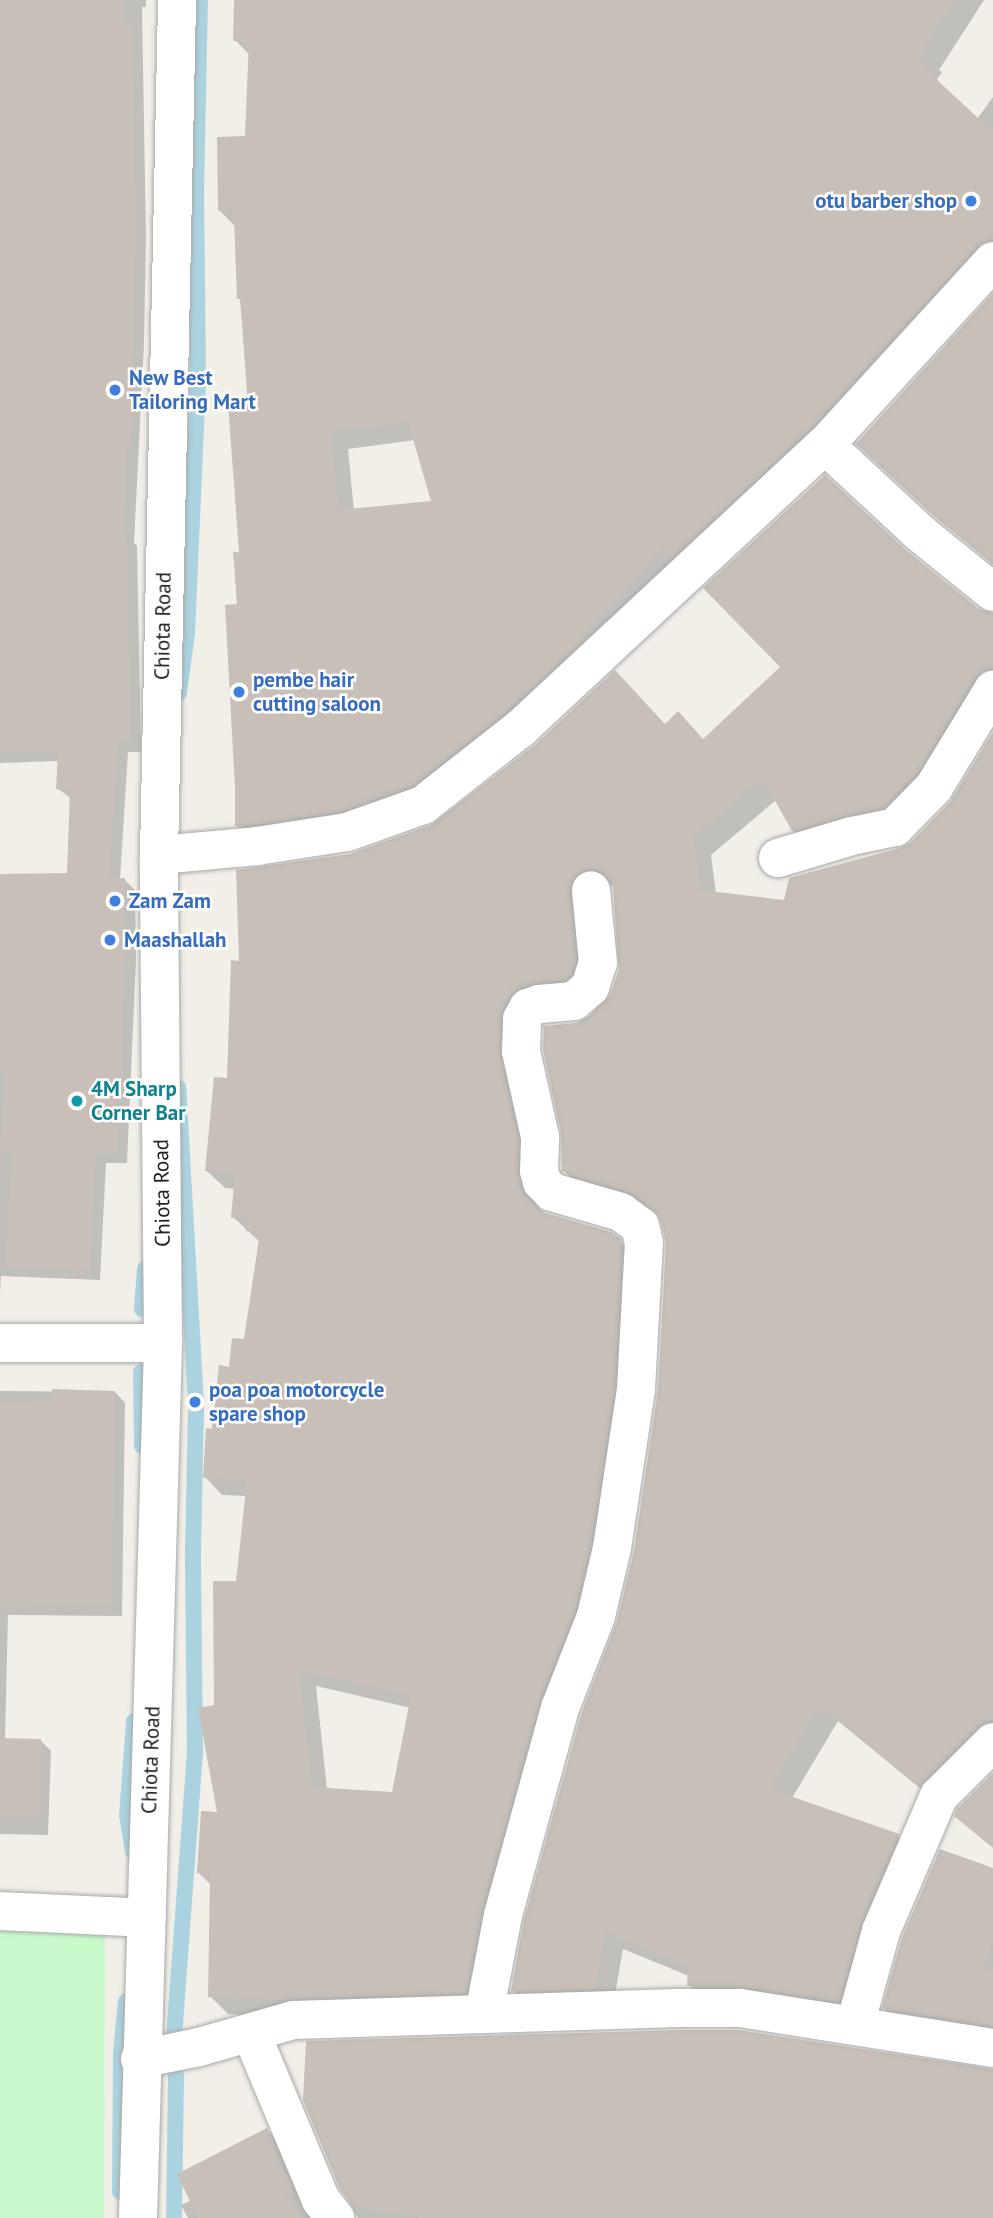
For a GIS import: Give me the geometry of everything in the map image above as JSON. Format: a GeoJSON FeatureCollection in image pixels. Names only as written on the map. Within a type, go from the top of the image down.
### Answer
{"type":"FeatureCollection","features":[{"type":"Feature","properties":{"kind":"street","name":"Chiota Road"},"geometry":{"type":"LineString","coordinates":[[138,2218],[150,2056],[147,1918],[163,1343],[159,855],[177,0]]}},
{"type":"Feature","properties":{"kind":"street"},"geometry":{"type":"LineString","coordinates":[[159,855],[257,846],[347,832],[423,805],[521,728],[825,445],[993,261]]}},
{"type":"Feature","properties":{"kind":"street"},"geometry":{"type":"LineString","coordinates":[[825,445],[921,534],[993,592]]}},
{"type":"Feature","properties":{"kind":"street"},"geometry":{"type":"LineString","coordinates":[[778,858],[852,836],[895,827],[934,787],[993,690]]}},
{"type":"Feature","properties":{"kind":"street"},"geometry":{"type":"LineString","coordinates":[[484,2014],[503,1915],[560,1708],[596,1616],[611,1548],[636,1388],[644,1243],[640,1226],[621,1212],[552,1192],[542,1182],[539,1171],[540,1137],[520,1051],[522,1019],[528,1008],[539,1004],[574,1001],[590,987],[598,963],[591,890]]}},
{"type":"Feature","properties":{"kind":"street"},"geometry":{"type":"LineString","coordinates":[[0,1343],[163,1343]]}},
{"type":"Feature","properties":{"kind":"street"},"geometry":{"type":"LineString","coordinates":[[855,2025],[881,1931],[939,1796],[993,1742]]}},
{"type":"Feature","properties":{"kind":"street"},"geometry":{"type":"LineString","coordinates":[[0,1911],[147,1918]]}},
{"type":"Feature","properties":{"kind":"street"},"geometry":{"type":"LineString","coordinates":[[150,2056],[200,2047],[293,2020],[740,2008],[993,2048]]}},
{"type":"Feature","properties":{"kind":"street"},"geometry":{"type":"LineString","coordinates":[[251,2033],[321,2200],[335,2218]]}},
{"type":"Feature","properties":{"kind":"green space"},"geometry":{"type":"Polygon","coordinates":[[[0,1910],[105,1915],[104,2218],[0,2218],[0,1910]]]}},
{"type":"Feature","properties":{"kind":"building"},"geometry":{"type":"Polygon","coordinates":[[[0,0],[124,0],[124,23],[132,23],[136,226],[131,445],[127,445],[124,534],[127,534],[131,742],[118,743],[109,879],[125,878],[122,1081],[117,1154],[96,1153],[90,1271],[5,1267],[12,1153],[0,1153],[5,1072],[0,1072],[0,874],[67,873],[70,790],[56,789],[58,751],[0,753],[0,0]]]}},
{"type":"Feature","properties":{"kind":"building"},"geometry":{"type":"Polygon","coordinates":[[[234,0],[955,0],[922,51],[926,53],[919,63],[993,132],[993,240],[977,246],[809,430],[672,557],[663,548],[583,635],[586,638],[507,711],[412,786],[342,811],[235,826],[225,605],[237,604],[233,552],[239,552],[228,404],[248,404],[240,299],[237,299],[233,211],[218,211],[217,137],[245,136],[249,41],[233,41],[234,0]],[[408,422],[331,432],[339,510],[431,501],[408,422]]]}},
{"type":"Feature","properties":{"kind":"building"},"geometry":{"type":"Polygon","coordinates":[[[993,293],[993,564],[935,517],[856,444],[993,293]]]}},
{"type":"Feature","properties":{"kind":"building"},"geometry":{"type":"Polygon","coordinates":[[[825,475],[907,551],[979,609],[993,613],[993,668],[983,671],[975,678],[917,774],[884,807],[792,831],[763,779],[694,836],[700,890],[784,900],[789,878],[900,848],[911,842],[950,802],[993,732],[993,1721],[978,1727],[919,1787],[820,1705],[770,1789],[899,1834],[861,1922],[839,2001],[743,1986],[687,1986],[688,1967],[605,1932],[595,1989],[511,1991],[524,1920],[581,1715],[617,1621],[634,1551],[658,1390],[666,1244],[661,1221],[653,1208],[634,1194],[562,1171],[561,1133],[543,1049],[544,1026],[576,1023],[588,1017],[610,995],[619,970],[613,887],[601,870],[588,868],[571,880],[569,891],[576,960],[571,974],[565,980],[532,983],[509,997],[500,1018],[499,1050],[518,1139],[518,1177],[526,1197],[545,1213],[611,1232],[621,1239],[614,1387],[591,1544],[575,1609],[539,1702],[482,1909],[466,1993],[282,2000],[208,1997],[210,1874],[197,1873],[201,1811],[217,1812],[198,1708],[214,1705],[213,1581],[236,1581],[247,1480],[203,1478],[206,1428],[212,1429],[219,1365],[229,1367],[232,1338],[244,1339],[260,1232],[246,1231],[247,1218],[231,1218],[235,1173],[205,1171],[214,1077],[227,1078],[231,960],[239,961],[236,870],[350,854],[431,825],[535,745],[615,670],[665,724],[678,711],[703,739],[780,667],[703,588],[825,475]],[[299,1670],[312,1787],[392,1792],[411,1695],[299,1670]]]}},
{"type":"Feature","properties":{"kind":"building"},"geometry":{"type":"Polygon","coordinates":[[[52,1389],[115,1391],[112,1607],[0,1606],[0,1401],[52,1402],[52,1389]]]}},
{"type":"Feature","properties":{"kind":"building"},"geometry":{"type":"Polygon","coordinates":[[[0,1738],[41,1739],[39,1817],[0,1816],[0,1738]]]}},
{"type":"Feature","properties":{"kind":"building"},"geometry":{"type":"Polygon","coordinates":[[[993,1773],[993,1848],[954,1816],[957,1809],[993,1773]]]}},
{"type":"Feature","properties":{"kind":"building"},"geometry":{"type":"Polygon","coordinates":[[[940,1849],[993,1868],[993,1938],[983,1969],[993,1971],[993,2026],[882,2008],[902,1938],[940,1849]]]}},
{"type":"Feature","properties":{"kind":"building"},"geometry":{"type":"Polygon","coordinates":[[[738,2030],[993,2069],[993,2218],[418,2218],[353,2206],[340,2189],[303,2100],[306,2041],[738,2030]]]}},
{"type":"Feature","properties":{"kind":"building"},"geometry":{"type":"Polygon","coordinates":[[[267,2128],[295,2195],[284,2192],[301,2218],[198,2218],[177,2174],[267,2128]]]}},
{"type":"Feature","properties":{"kind":"waterway"},"geometry":{"type":"LineString","coordinates":[[179,693],[187,633],[198,379],[196,190],[200,0]]}},
{"type":"Feature","properties":{"kind":"waterway"},"geometry":{"type":"LineString","coordinates":[[174,2218],[176,2076],[173,2051],[195,1753],[193,1552],[196,1405],[178,1088]]}},
{"type":"Feature","properties":{"kind":"waterway"},"geometry":{"type":"LineString","coordinates":[[142,1309],[145,1269]]}},
{"type":"Feature","properties":{"kind":"waterway"},"geometry":{"type":"LineString","coordinates":[[141,1372],[142,1446]]}},
{"type":"Feature","properties":{"kind":"waterway"},"geometry":{"type":"LineString","coordinates":[[133,1852],[127,1816],[134,1721]]}},
{"type":"Feature","properties":{"kind":"waterway"},"geometry":{"type":"LineString","coordinates":[[120,2192],[121,2052],[126,2001]]}},
{"type":"Feature","properties":{"kind":"place","name":"otu barber shop"},"geometry":{"type":"Point","coordinates":[971,201]}},
{"type":"Feature","properties":{"kind":"place","name":"New Best Tailoring Mart"},"geometry":{"type":"Point","coordinates":[115,390]}},
{"type":"Feature","properties":{"kind":"place","name":"pembe hair cutting saloon"},"geometry":{"type":"Point","coordinates":[239,692]}},
{"type":"Feature","properties":{"kind":"place","name":"Zam Zam"},"geometry":{"type":"Point","coordinates":[115,901]}},
{"type":"Feature","properties":{"kind":"place","name":"Maashallah"},"geometry":{"type":"Point","coordinates":[110,940]}},
{"type":"Feature","properties":{"kind":"place","name":"4M Sharp Corner Bar"},"geometry":{"type":"Point","coordinates":[77,1101]}},
{"type":"Feature","properties":{"kind":"place","name":"poa poa motorcycle spare shop"},"geometry":{"type":"Point","coordinates":[195,1402]}}]}
